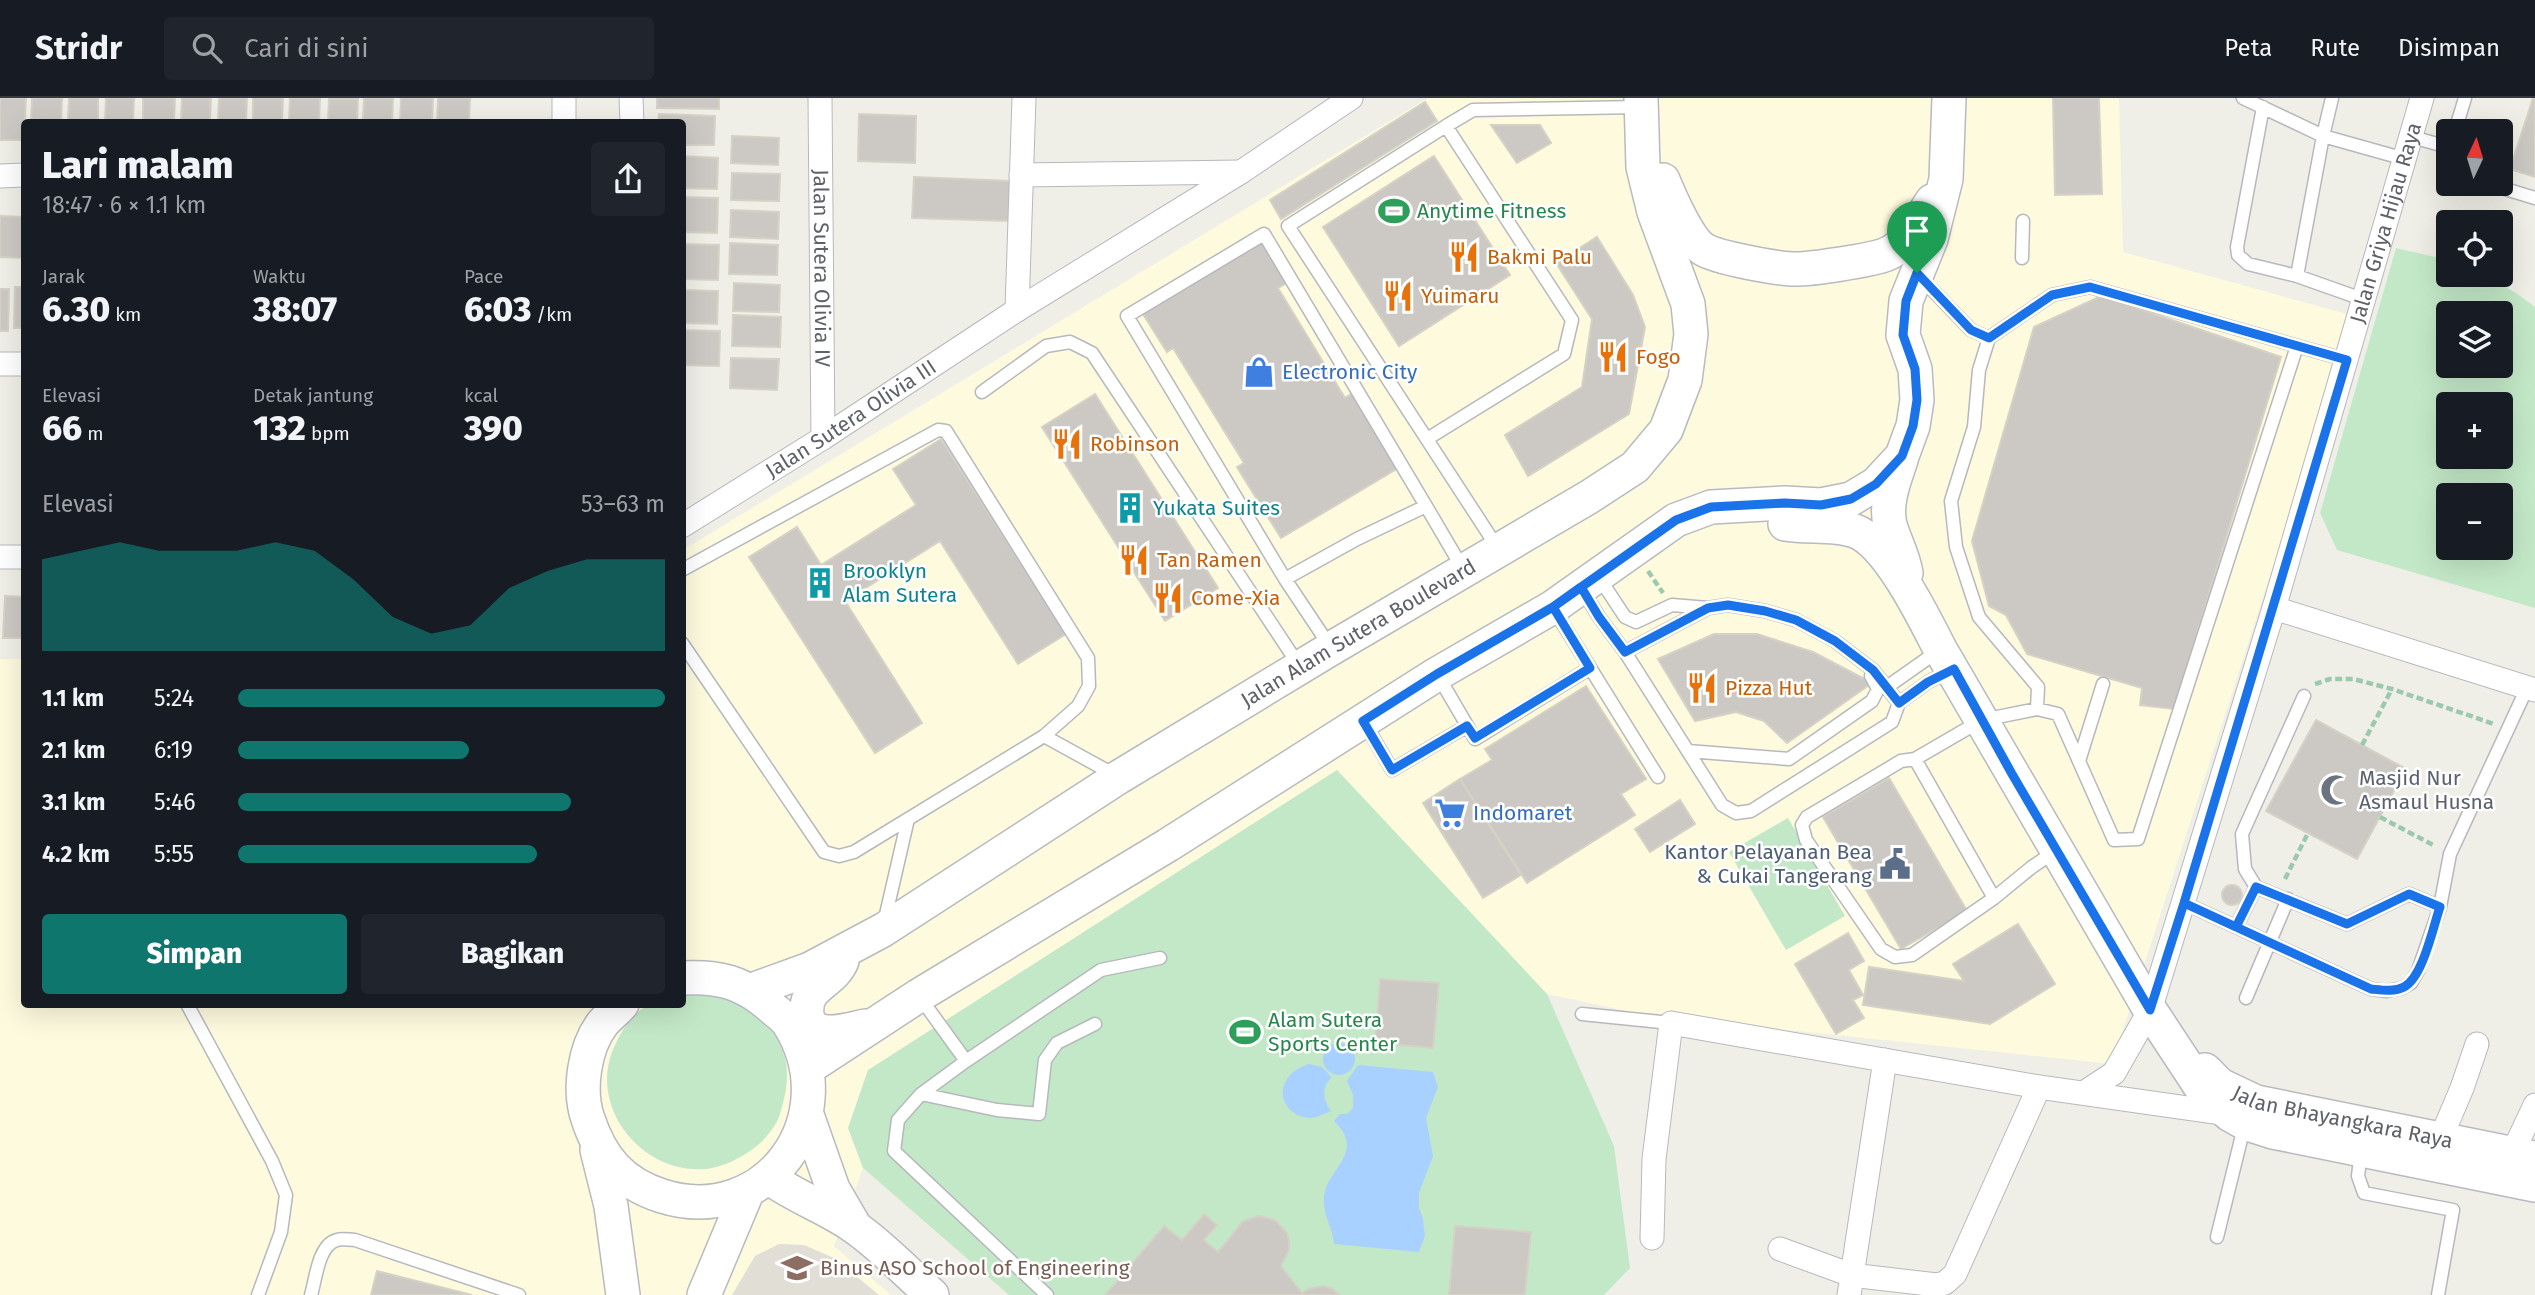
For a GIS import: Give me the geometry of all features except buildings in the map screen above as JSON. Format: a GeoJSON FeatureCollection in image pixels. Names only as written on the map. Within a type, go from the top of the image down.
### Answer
{"type":"FeatureCollection","features":[{"type":"Feature","properties":{"kind":"main road"},"geometry":{"type":"LineString","coordinates":[[1909,589],[1903,555],[1890,525],[1888,503],[1913,426],[1917,400],[1915,369],[1903,335],[1906,301],[1931,239],[1946,178],[1949,98]]}},
{"type":"Feature","properties":{"kind":"main road"},"geometry":{"type":"LineString","coordinates":[[1646,101],[1660,173],[1675,211],[1702,249],[1729,258],[1793,269],[1888,254],[1912,234],[1946,178]]}},
{"type":"Feature","properties":{"kind":"main road","name":"Jalan Alam Sutera Boulevard"},"geometry":{"type":"LineString","coordinates":[[752,990],[810,969],[883,930],[1119,777],[1635,467],[1666,430],[1685,380],[1691,334],[1688,304],[1654,212],[1643,167],[1646,101]]}},
{"type":"Feature","properties":{"kind":"main road"},"geometry":{"type":"LineString","coordinates":[[808,1068],[918,996],[1168,845],[1437,674],[1553,607],[1676,520],[1711,507],[1785,503],[1821,505],[1851,499],[1876,484],[1902,456]]}},
{"type":"Feature","properties":{"kind":"main road"},"geometry":{"type":"LineString","coordinates":[[1711,507],[1764,521],[1799,526],[1838,527],[1856,531],[1870,539],[1909,589],[2150,1010],[2200,1086],[2237,1119]]}},
{"type":"Feature","properties":{"kind":"main road"},"geometry":{"type":"LineString","coordinates":[[848,949],[838,970],[813,992],[807,1002],[806,1012],[810,1022],[825,1032],[874,1024]]}},
{"type":"Feature","properties":{"kind":"main road"},"geometry":{"type":"LineString","coordinates":[[686,978],[712,977],[752,990],[789,1023],[808,1068],[810,1092],[807,1115],[793,1149],[758,1184],[704,1295]]}},
{"type":"Feature","properties":{"kind":"main road"},"geometry":{"type":"LineString","coordinates":[[618,1008],[602,1024],[585,1063],[583,1104],[611,1206],[623,1295]]}},
{"type":"Feature","properties":{"kind":"main road","name":"Jalan Bhayangkara Raya"},"geometry":{"type":"LineString","coordinates":[[2170,1037],[2220,1085],[2256,1102],[2365,1138],[2535,1185]]}},
{"type":"Feature","properties":{"kind":"main road"},"geometry":{"type":"LineString","coordinates":[[807,1115],[833,1189],[855,1227]]}},
{"type":"Feature","properties":{"kind":"main road","name":"Jalan Bhayangkara Raya"},"geometry":{"type":"LineString","coordinates":[[2237,1119],[2273,1132],[2440,1140],[2523,1156]]}},
{"type":"Feature","properties":{"kind":"main road"},"geometry":{"type":"LineString","coordinates":[[596,1144],[617,1171],[646,1191],[680,1202],[715,1201],[758,1184],[819,1205],[855,1227],[932,1295]]}},
{"type":"Feature","properties":{"kind":"street"},"geometry":{"type":"LineString","coordinates":[[564,98],[564,119]]}},
{"type":"Feature","properties":{"kind":"street"},"geometry":{"type":"LineString","coordinates":[[631,98],[632,119]]}},
{"type":"Feature","properties":{"kind":"street","name":"Jalan Sutera Olivia IV"},"geometry":{"type":"LineString","coordinates":[[820,98],[823,438]]}},
{"type":"Feature","properties":{"kind":"street"},"geometry":{"type":"LineString","coordinates":[[1017,310],[1024,98]]}},
{"type":"Feature","properties":{"kind":"street","name":"Jalan Sutera Olivia III"},"geometry":{"type":"LineString","coordinates":[[686,524],[823,438],[1017,310],[1241,172],[1351,98]]}},
{"type":"Feature","properties":{"kind":"street","name":"Jalan Griya Hijau Raya"},"geometry":{"type":"LineString","coordinates":[[2085,1092],[2114,1073],[2150,1010],[2274,608],[2422,98]]}},
{"type":"Feature","properties":{"kind":"street"},"geometry":{"type":"LineString","coordinates":[[1021,175],[1241,172]]}},
{"type":"Feature","properties":{"kind":"street"},"geometry":{"type":"LineString","coordinates":[[0,176],[21,176]]}},
{"type":"Feature","properties":{"kind":"street"},"geometry":{"type":"LineString","coordinates":[[0,364],[21,364]]}},
{"type":"Feature","properties":{"kind":"street"},"geometry":{"type":"LineString","coordinates":[[0,557],[21,557]]}},
{"type":"Feature","properties":{"kind":"street"},"geometry":{"type":"LineString","coordinates":[[2274,608],[2531,689]]}},
{"type":"Feature","properties":{"kind":"street"},"geometry":{"type":"LineString","coordinates":[[1652,1238],[1654,1159],[1671,1023],[2237,1119]]}},
{"type":"Feature","properties":{"kind":"street"},"geometry":{"type":"LineString","coordinates":[[2440,1140],[2477,1044]]}},
{"type":"Feature","properties":{"kind":"street"},"geometry":{"type":"LineString","coordinates":[[1850,1285],[1885,1060]]}},
{"type":"Feature","properties":{"kind":"street"},"geometry":{"type":"LineString","coordinates":[[1780,1249],[1850,1285],[1937,1284],[1951,1279],[2039,1087]]}},
{"type":"Feature","properties":{"kind":"street"},"geometry":{"type":"LineString","coordinates":[[2523,1156],[2535,1105]]}},
{"type":"Feature","properties":{"kind":"lane"},"geometry":{"type":"LineString","coordinates":[[2243,98],[2323,136],[2409,148],[2436,147]]}},
{"type":"Feature","properties":{"kind":"lane"},"geometry":{"type":"LineString","coordinates":[[2297,276],[2332,98]]}},
{"type":"Feature","properties":{"kind":"lane"},"geometry":{"type":"LineString","coordinates":[[2459,119],[2465,98]]}},
{"type":"Feature","properties":{"kind":"lane"},"geometry":{"type":"LineString","coordinates":[[1499,551],[1288,226],[1473,110],[1646,101]]}},
{"type":"Feature","properties":{"kind":"lane"},"geometry":{"type":"LineString","coordinates":[[2263,107],[2236,247],[2238,255],[2248,264],[2297,276],[2365,300]]}},
{"type":"Feature","properties":{"kind":"lane"},"geometry":{"type":"LineString","coordinates":[[1427,439],[1564,354],[1572,320],[1447,126]]}},
{"type":"Feature","properties":{"kind":"lane"},"geometry":{"type":"LineString","coordinates":[[2513,191],[2535,198]]}},
{"type":"Feature","properties":{"kind":"lane"},"geometry":{"type":"LineString","coordinates":[[2022,258],[2023,222]]}},
{"type":"Feature","properties":{"kind":"lane"},"geometry":{"type":"LineString","coordinates":[[1332,648],[1285,579],[1127,316],[1264,234],[1464,571]]}},
{"type":"Feature","properties":{"kind":"lane"},"geometry":{"type":"LineString","coordinates":[[1917,273],[1971,330],[1989,338]]}},
{"type":"Feature","properties":{"kind":"lane"},"geometry":{"type":"LineString","coordinates":[[2037,709],[2038,687],[1979,617],[1956,547],[1951,501],[1974,427],[1979,370],[1989,338],[2052,295],[2090,287],[2347,360]]}},
{"type":"Feature","properties":{"kind":"lane"},"geometry":{"type":"LineString","coordinates":[[982,392],[1045,346],[1070,342],[1091,353],[1300,668]]}},
{"type":"Feature","properties":{"kind":"lane"},"geometry":{"type":"LineString","coordinates":[[2058,850],[1912,955],[1895,957],[1881,949],[1806,840],[1802,830],[1807,817],[1901,761],[1915,759],[1982,720],[2037,709],[2058,714],[2114,840],[2138,839],[2297,346]]}},
{"type":"Feature","properties":{"kind":"lane"},"geometry":{"type":"LineString","coordinates":[[686,568],[938,430],[946,431],[1088,658],[1090,686],[1078,706],[1044,736],[854,852],[839,856],[824,852],[686,649]]}},
{"type":"Feature","properties":{"kind":"lane"},"geometry":{"type":"LineString","coordinates":[[1285,579],[1357,539],[1426,506]]}},
{"type":"Feature","properties":{"kind":"lane"},"geometry":{"type":"LineString","coordinates":[[1589,581],[1625,617],[1636,622],[1672,605],[1708,608],[1728,605],[1765,611],[1796,620],[1835,641],[1873,670],[1899,703]]}},
{"type":"Feature","properties":{"kind":"lane"},"geometry":{"type":"LineString","coordinates":[[1589,581],[1599,617],[1625,652],[1722,806],[1736,813],[1751,811],[1892,722],[1899,703],[1928,682],[1947,659]]}},
{"type":"Feature","properties":{"kind":"lane"},"geometry":{"type":"LineString","coordinates":[[1553,607],[1590,668],[1608,709],[1630,744],[1658,777]]}},
{"type":"Feature","properties":{"kind":"lane"},"geometry":{"type":"LineString","coordinates":[[1625,652],[1708,608]]}},
{"type":"Feature","properties":{"kind":"lane"},"geometry":{"type":"LineString","coordinates":[[1688,751],[1789,759],[1872,701],[1878,689],[1874,677],[1835,650],[1835,641]]}},
{"type":"Feature","properties":{"kind":"lane"},"geometry":{"type":"LineString","coordinates":[[1887,687],[1947,659]]}},
{"type":"Feature","properties":{"kind":"lane"},"geometry":{"type":"LineString","coordinates":[[1437,674],[1475,738],[1590,668]]}},
{"type":"Feature","properties":{"kind":"lane"},"geometry":{"type":"LineString","coordinates":[[2079,761],[2103,684]]}},
{"type":"Feature","properties":{"kind":"lane"},"geometry":{"type":"LineString","coordinates":[[2184,903],[2371,989],[2387,991],[2402,988],[2411,982],[2418,971],[2440,907],[2449,853],[2508,728],[2531,689]]}},
{"type":"Feature","properties":{"kind":"lane"},"geometry":{"type":"LineString","coordinates":[[2304,696],[2242,834],[2245,869],[2256,887],[2347,924],[2409,894],[2440,907]]}},
{"type":"Feature","properties":{"kind":"lane"},"geometry":{"type":"LineString","coordinates":[[1363,721],[1392,770],[1467,726]]}},
{"type":"Feature","properties":{"kind":"lane"},"geometry":{"type":"LineString","coordinates":[[1044,736],[1119,777]]}},
{"type":"Feature","properties":{"kind":"lane"},"geometry":{"type":"LineString","coordinates":[[1915,759],[1994,898]]}},
{"type":"Feature","properties":{"kind":"lane"},"geometry":{"type":"LineString","coordinates":[[883,930],[908,819]]}},
{"type":"Feature","properties":{"kind":"lane"},"geometry":{"type":"LineString","coordinates":[[2236,927],[2256,887]]}},
{"type":"Feature","properties":{"kind":"lane"},"geometry":{"type":"LineString","coordinates":[[2246,998],[2270,942],[2283,897]]}},
{"type":"Feature","properties":{"kind":"lane"},"geometry":{"type":"LineString","coordinates":[[1046,1295],[894,1151],[898,1120],[921,1094],[1101,971],[1160,958]]}},
{"type":"Feature","properties":{"kind":"lane"},"geometry":{"type":"LineString","coordinates":[[918,996],[966,1061]]}},
{"type":"Feature","properties":{"kind":"lane"},"geometry":{"type":"LineString","coordinates":[[189,1008],[272,1161],[286,1195],[281,1232],[258,1295]]}},
{"type":"Feature","properties":{"kind":"lane"},"geometry":{"type":"LineString","coordinates":[[1582,1014],[1671,1023]]}},
{"type":"Feature","properties":{"kind":"lane"},"geometry":{"type":"LineString","coordinates":[[921,1094],[997,1110],[1039,1114],[1045,1060],[1057,1043],[1095,1024]]}},
{"type":"Feature","properties":{"kind":"lane"},"geometry":{"type":"LineString","coordinates":[[2217,1237],[2237,1119]]}},
{"type":"Feature","properties":{"kind":"lane"},"geometry":{"type":"LineString","coordinates":[[2365,1138],[2358,1176],[2364,1192],[2453,1210],[2438,1295]]}},
{"type":"Feature","properties":{"kind":"lane"},"geometry":{"type":"LineString","coordinates":[[311,1295],[321,1256],[327,1245],[338,1239],[355,1240],[519,1295]]}},
{"type":"Feature","properties":{"kind":"path"},"geometry":{"type":"LineString","coordinates":[[1633,551],[1672,605]]}},
{"type":"Feature","properties":{"kind":"path"},"geometry":{"type":"LineString","coordinates":[[2304,696],[2315,684],[2330,679],[2353,679],[2392,689],[2508,728]]}},
{"type":"Feature","properties":{"kind":"path"},"geometry":{"type":"LineString","coordinates":[[2362,745],[2392,689]]}},
{"type":"Feature","properties":{"kind":"path"},"geometry":{"type":"LineString","coordinates":[[2380,817],[2449,853]]}},
{"type":"Feature","properties":{"kind":"path"},"geometry":{"type":"LineString","coordinates":[[2283,897],[2308,833]]}},
{"type":"Feature","properties":{"kind":"shaded area"},"geometry":{"type":"Polygon","coordinates":[[[1428,98],[2119,98],[2123,252],[2354,316],[2112,1064],[1646,1015],[1547,994],[1337,770],[848,1128],[863,1168],[834,1246],[891,1295],[0,1295],[0,659],[21,659],[21,1008],[686,1008],[686,548],[1428,98]]]}},
{"type":"Feature","properties":{"kind":"shaded area","name":"Binus ASO School of Engineering"},"geometry":{"type":"Polygon","coordinates":[[[779,1244],[804,1245],[834,1258],[879,1295],[732,1295],[755,1256],[779,1244]]]}},
{"type":"Feature","properties":{"kind":"green space"},"geometry":{"type":"Polygon","coordinates":[[[2396,248],[2436,257],[2436,287],[2505,287],[2535,307],[2535,608],[2337,550],[2320,513],[2396,248]]]}},
{"type":"Feature","properties":{"kind":"green space","name":"Alam Sutera Sports Center"},"geometry":{"type":"Polygon","coordinates":[[[1337,770],[1547,994],[1614,1146],[1630,1268],[1604,1295],[1009,1295],[863,1168],[848,1128],[868,1070],[1337,770]]]}},
{"type":"Feature","properties":{"kind":"green space"},"geometry":{"type":"Polygon","coordinates":[[[1788,818],[1845,916],[1786,950],[1729,852],[1788,818]]]}},
{"type":"Feature","properties":{"kind":"green space"},"geometry":{"type":"Polygon","coordinates":[[[686,992],[725,994],[740,1000],[758,1013],[779,1041],[787,1075],[778,1120],[759,1144],[724,1165],[706,1169],[682,1168],[660,1161],[641,1148],[625,1132],[614,1112],[608,1091],[608,1068],[621,1033],[644,1008],[686,1008],[686,992]]]}},
{"type":"Feature","properties":{"kind":"water"},"geometry":{"type":"Polygon","coordinates":[[[1339,1043],[1350,1048],[1355,1059],[1350,1070],[1339,1075],[1328,1070],[1323,1059],[1328,1048],[1339,1043]]]}},
{"type":"Feature","properties":{"kind":"water"},"geometry":{"type":"Polygon","coordinates":[[[1309,1064],[1322,1067],[1332,1077],[1324,1094],[1331,1111],[1310,1118],[1290,1110],[1283,1094],[1289,1077],[1297,1069],[1309,1064]]]}},
{"type":"Feature","properties":{"kind":"water"},"geometry":{"type":"Polygon","coordinates":[[[1358,1065],[1433,1072],[1438,1087],[1426,1118],[1433,1156],[1419,1193],[1425,1236],[1419,1252],[1334,1244],[1324,1200],[1330,1179],[1346,1152],[1347,1143],[1334,1121],[1340,1114],[1347,1114],[1353,1108],[1353,1095],[1347,1081],[1358,1065]]]}},
{"type":"Feature","properties":{"kind":"place","name":"Anytime Fitness"},"geometry":{"type":"Point","coordinates":[1394,211]}},
{"type":"Feature","properties":{"kind":"place","name":"Bakmi Palu"},"geometry":{"type":"Point","coordinates":[1464,257]}},
{"type":"Feature","properties":{"kind":"place","name":"Yuimaru"},"geometry":{"type":"Point","coordinates":[1398,296]}},
{"type":"Feature","properties":{"kind":"place","name":"Fogo"},"geometry":{"type":"Point","coordinates":[1613,357]}},
{"type":"Feature","properties":{"kind":"place","name":"Electronic City"},"geometry":{"type":"Point","coordinates":[1259,372]}},
{"type":"Feature","properties":{"kind":"place","name":"Robinson"},"geometry":{"type":"Point","coordinates":[1067,444]}},
{"type":"Feature","properties":{"kind":"place","name":"Yukata Suites"},"geometry":{"type":"Point","coordinates":[1130,508]}},
{"type":"Feature","properties":{"kind":"place","name":"Tan Ramen"},"geometry":{"type":"Point","coordinates":[1134,560]}},
{"type":"Feature","properties":{"kind":"place","name":"Brooklyn Alam Sutera"},"geometry":{"type":"Point","coordinates":[820,583]}},
{"type":"Feature","properties":{"kind":"place","name":"Come-Xia"},"geometry":{"type":"Point","coordinates":[1168,598]}},
{"type":"Feature","properties":{"kind":"place","name":"Pizza Hut"},"geometry":{"type":"Point","coordinates":[1702,688]}},
{"type":"Feature","properties":{"kind":"place","name":"Masjid Nur Asmaul Husna"},"geometry":{"type":"Point","coordinates":[2336,790]}},
{"type":"Feature","properties":{"kind":"place","name":"Indomaret"},"geometry":{"type":"Point","coordinates":[1450,813]}},
{"type":"Feature","properties":{"kind":"place","name":"Kantor Pelayanan Bea & Cukai Tangerang"},"geometry":{"type":"Point","coordinates":[1895,864]}},
{"type":"Feature","properties":{"kind":"place","name":"Alam Sutera Sports Center"},"geometry":{"type":"Point","coordinates":[1245,1032]}},
{"type":"Feature","properties":{"kind":"place","name":"Binus ASO School of Engineering"},"geometry":{"type":"Point","coordinates":[797,1268]}},
{"type":"Feature","properties":{"kind":"route"},"geometry":{"type":"LineString","coordinates":[[1917,273],[1906,301],[1903,335],[1915,369],[1917,400],[1913,426],[1902,456],[1876,484],[1851,499],[1821,505],[1785,503],[1711,507],[1676,520],[1553,607],[1437,674],[1363,721],[1392,770],[1467,726],[1475,738],[1590,668],[1553,607],[1581,587],[1599,617],[1625,652],[1708,608],[1728,605],[1765,611],[1796,620],[1835,641],[1873,670],[1899,703],[1928,682],[1954,669],[2150,1010],[2184,903],[2236,927],[2256,887],[2347,924],[2409,894],[2440,907],[2418,971],[2411,982],[2402,988],[2387,991],[2371,989],[2184,903],[2347,360],[2090,287],[2052,295],[1989,338],[1971,330],[1917,273]]}}]}
